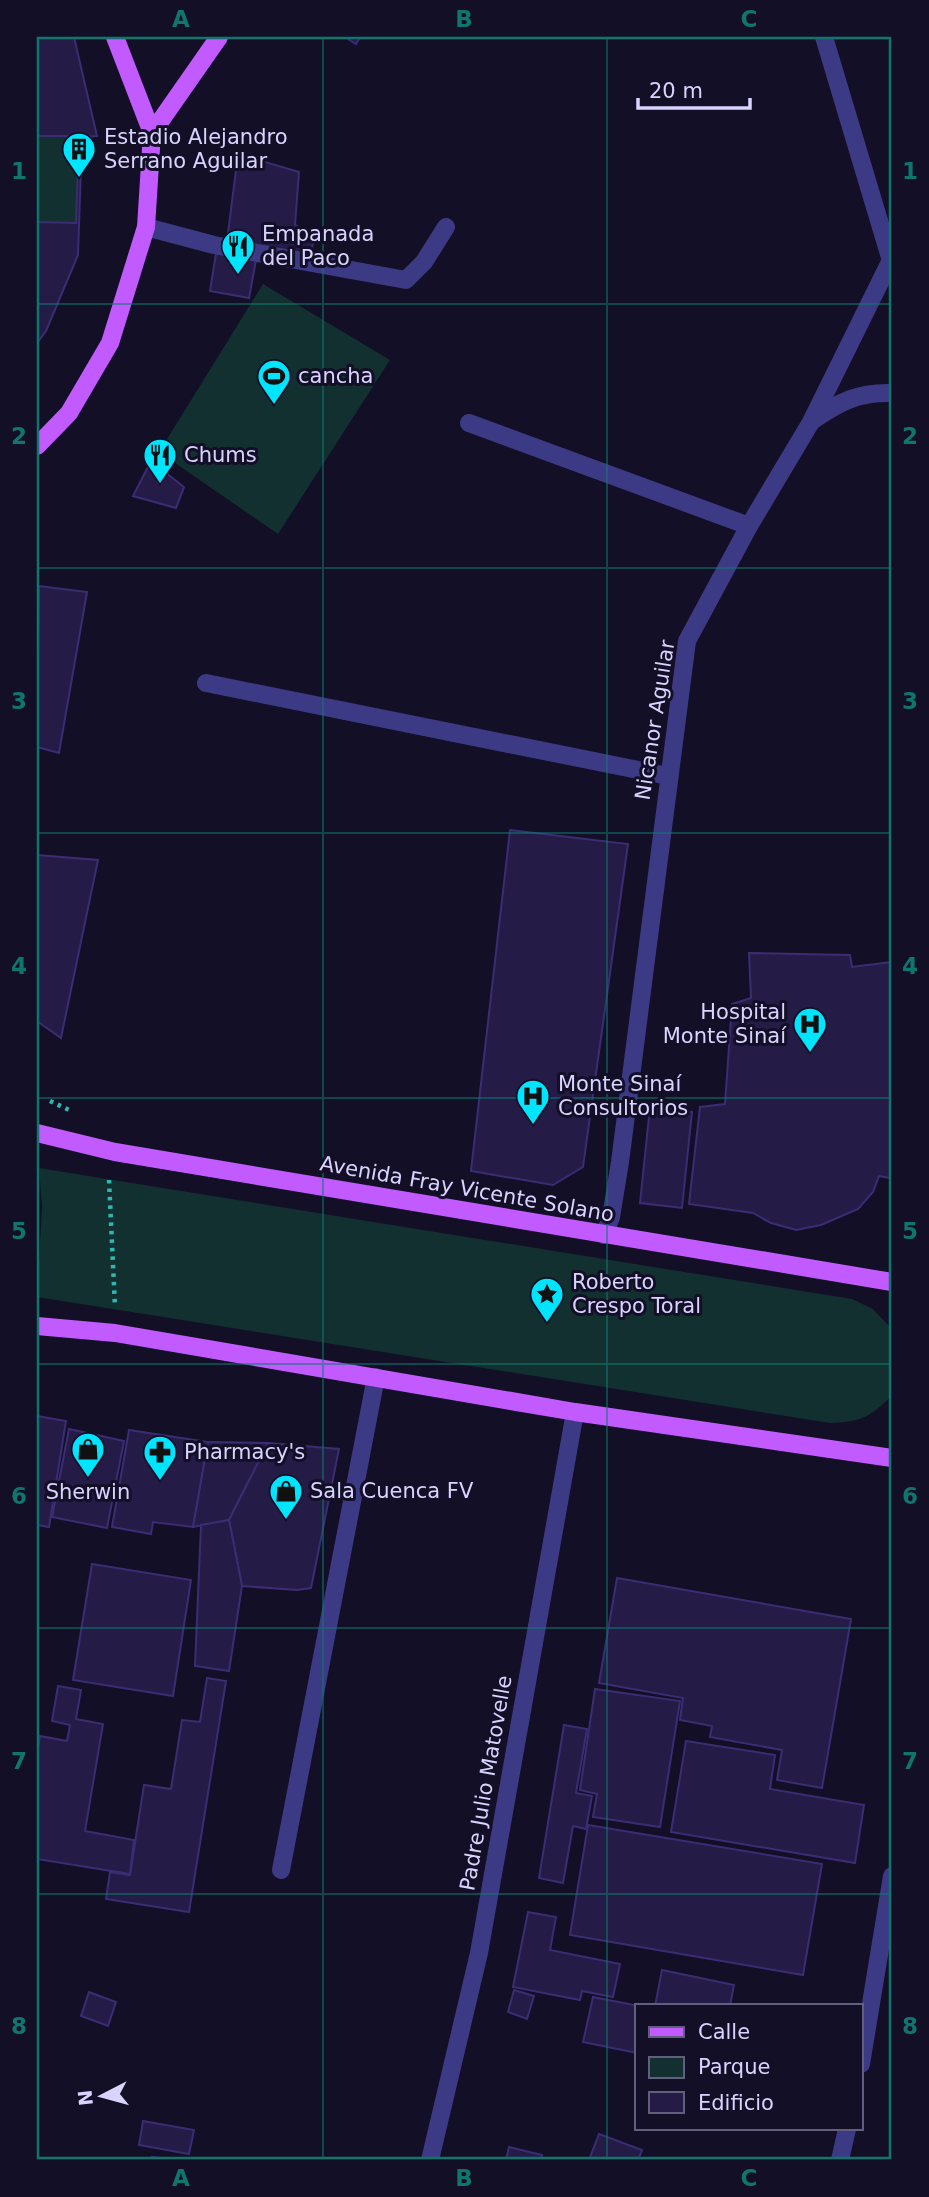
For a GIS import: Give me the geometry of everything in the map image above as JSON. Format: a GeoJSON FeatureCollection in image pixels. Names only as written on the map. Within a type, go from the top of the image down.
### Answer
{"type":"FeatureCollection","features":[{"type":"Feature","properties":{"kind":"main road"},"geometry":{"type":"LineString","coordinates":[[37,446],[69,413],[110,343],[146,227],[152,133],[115,37]]}},
{"type":"Feature","properties":{"kind":"main road"},"geometry":{"type":"LineString","coordinates":[[152,133],[219,37]]}},
{"type":"Feature","properties":{"kind":"main road","name":"Avenida Fray Vicente Solano"},"geometry":{"type":"LineString","coordinates":[[37,1133],[115,1152],[892,1282]]}},
{"type":"Feature","properties":{"kind":"main road"},"geometry":{"type":"LineString","coordinates":[[37,1326],[116,1333],[575,1412],[892,1458]]}},
{"type":"Feature","properties":{"kind":"street"},"geometry":{"type":"LineString","coordinates":[[824,37],[892,260]]}},
{"type":"Feature","properties":{"kind":"street"},"geometry":{"type":"LineString","coordinates":[[146,227],[214,245],[406,280],[424,262],[446,227]]}},
{"type":"Feature","properties":{"kind":"street","name":"Nicanor Aguilar"},"geometry":{"type":"LineString","coordinates":[[604,1235],[611,1217],[620,1162],[687,641],[749,526],[811,422],[892,260]]}},
{"type":"Feature","properties":{"kind":"street"},"geometry":{"type":"LineString","coordinates":[[811,422],[841,401],[871,393],[892,393]]}},
{"type":"Feature","properties":{"kind":"street"},"geometry":{"type":"LineString","coordinates":[[470,423],[749,526]]}},
{"type":"Feature","properties":{"kind":"street"},"geometry":{"type":"LineString","coordinates":[[206,683],[668,776]]}},
{"type":"Feature","properties":{"kind":"street"},"geometry":{"type":"LineString","coordinates":[[281,1870],[376,1377]]}},
{"type":"Feature","properties":{"kind":"street","name":"Padre Julio Matovelle"},"geometry":{"type":"LineString","coordinates":[[429,2160],[479,1952],[575,1412]]}},
{"type":"Feature","properties":{"kind":"street"},"geometry":{"type":"LineString","coordinates":[[862,2058],[892,1876]]}},
{"type":"Feature","properties":{"kind":"street"},"geometry":{"type":"LineString","coordinates":[[840,2160],[847,2130]]}},
{"type":"Feature","properties":{"kind":"path"},"geometry":{"type":"LineString","coordinates":[[50,1101],[74,1112]]}},
{"type":"Feature","properties":{"kind":"path"},"geometry":{"type":"LineString","coordinates":[[115,1152],[109,1181],[116,1333]]}},
{"type":"Feature","properties":{"kind":"green space","name":"Estadio Alejandro Serrano Aguilar"},"geometry":{"type":"Polygon","coordinates":[[[37,37],[74,37],[97,136],[82,137],[78,255],[46,331],[37,343],[37,37]]]}},
{"type":"Feature","properties":{"kind":"green space","name":"cancha"},"geometry":{"type":"Polygon","coordinates":[[[263,284],[390,360],[278,534],[159,452],[263,284]]]}},
{"type":"Feature","properties":{"kind":"green space"},"geometry":{"type":"Polygon","coordinates":[[[39,1168],[852,1299],[873,1309],[892,1329],[892,1395],[865,1417],[830,1423],[37,1297],[42,1207],[39,1168]]]}},
{"type":"Feature","properties":{"kind":"building","name":"Estadio Alejandro Serrano Aguilar"},"geometry":{"type":"Polygon","coordinates":[[[37,37],[74,37],[97,136],[82,137],[78,255],[46,331],[37,343],[37,222],[76,223],[79,136],[37,136],[37,37]]]}},
{"type":"Feature","properties":{"kind":"building"},"geometry":{"type":"Polygon","coordinates":[[[345,37],[360,37],[356,44],[345,37]]]}},
{"type":"Feature","properties":{"kind":"building"},"geometry":{"type":"Polygon","coordinates":[[[238,154],[299,172],[295,225],[315,235],[310,255],[227,241],[238,154]]]}},
{"type":"Feature","properties":{"kind":"building"},"geometry":{"type":"Polygon","coordinates":[[[216,253],[256,260],[249,298],[210,291],[216,253]]]}},
{"type":"Feature","properties":{"kind":"building"},"geometry":{"type":"Polygon","coordinates":[[[151,461],[184,487],[176,508],[133,496],[151,461]]]}},
{"type":"Feature","properties":{"kind":"building"},"geometry":{"type":"Polygon","coordinates":[[[39,586],[87,592],[59,753],[37,747],[39,586]]]}},
{"type":"Feature","properties":{"kind":"building"},"geometry":{"type":"Polygon","coordinates":[[[510,830],[628,844],[583,1167],[553,1185],[471,1171],[510,830]]]}},
{"type":"Feature","properties":{"kind":"building"},"geometry":{"type":"Polygon","coordinates":[[[37,855],[98,860],[61,1038],[37,1021],[37,855]]]}},
{"type":"Feature","properties":{"kind":"building","name":"Hospital Monte Sinaí"},"geometry":{"type":"Polygon","coordinates":[[[749,953],[850,955],[852,967],[892,962],[890,1178],[879,1176],[873,1192],[858,1209],[821,1225],[796,1230],[771,1223],[753,1213],[689,1204],[700,1107],[725,1104],[732,1004],[751,998],[749,953]]]}},
{"type":"Feature","properties":{"kind":"building"},"geometry":{"type":"Polygon","coordinates":[[[650,1107],[692,1112],[682,1208],[640,1203],[650,1107]]]}},
{"type":"Feature","properties":{"kind":"building"},"geometry":{"type":"Polygon","coordinates":[[[37,1416],[66,1421],[49,1527],[37,1525],[37,1416]]]}},
{"type":"Feature","properties":{"kind":"building","name":"Sherwin"},"geometry":{"type":"Polygon","coordinates":[[[69,1429],[124,1441],[107,1528],[52,1517],[69,1429]]]}},
{"type":"Feature","properties":{"kind":"building","name":"Pharmacy's"},"geometry":{"type":"Polygon","coordinates":[[[129,1430],[208,1442],[193,1527],[153,1522],[151,1534],[112,1527],[129,1430]]]}},
{"type":"Feature","properties":{"kind":"building"},"geometry":{"type":"Polygon","coordinates":[[[208,1442],[268,1443],[229,1520],[193,1527],[208,1442]]]}},
{"type":"Feature","properties":{"kind":"building"},"geometry":{"type":"Polygon","coordinates":[[[268,1443],[339,1449],[311,1588],[297,1590],[242,1586],[229,1520],[268,1443]]]}},
{"type":"Feature","properties":{"kind":"building"},"geometry":{"type":"Polygon","coordinates":[[[229,1520],[242,1586],[229,1671],[195,1666],[201,1525],[229,1520]]]}},
{"type":"Feature","properties":{"kind":"building"},"geometry":{"type":"Polygon","coordinates":[[[92,1564],[191,1580],[173,1696],[73,1680],[92,1564]]]}},
{"type":"Feature","properties":{"kind":"building"},"geometry":{"type":"Polygon","coordinates":[[[617,1578],[851,1619],[822,1788],[777,1780],[782,1750],[710,1737],[712,1726],[680,1720],[683,1698],[599,1683],[617,1578]]]}},
{"type":"Feature","properties":{"kind":"building"},"geometry":{"type":"Polygon","coordinates":[[[207,1678],[226,1681],[189,1912],[106,1899],[110,1872],[130,1875],[144,1785],[171,1789],[182,1720],[200,1722],[207,1678]]]}},
{"type":"Feature","properties":{"kind":"building"},"geometry":{"type":"Polygon","coordinates":[[[58,1686],[81,1690],[76,1719],[103,1724],[85,1831],[134,1840],[130,1874],[37,1859],[37,1753],[40,1736],[67,1741],[70,1725],[52,1721],[58,1686]]]}},
{"type":"Feature","properties":{"kind":"building"},"geometry":{"type":"Polygon","coordinates":[[[595,1689],[680,1701],[660,1827],[593,1817],[597,1794],[580,1790],[595,1689]]]}},
{"type":"Feature","properties":{"kind":"building"},"geometry":{"type":"Polygon","coordinates":[[[564,1725],[587,1729],[576,1793],[592,1796],[586,1829],[573,1826],[563,1883],[539,1878],[564,1725]]]}},
{"type":"Feature","properties":{"kind":"building"},"geometry":{"type":"Polygon","coordinates":[[[686,1741],[775,1755],[770,1789],[864,1805],[855,1863],[671,1832],[686,1741]]]}},
{"type":"Feature","properties":{"kind":"building"},"geometry":{"type":"Polygon","coordinates":[[[588,1825],[822,1864],[803,1975],[570,1935],[588,1825]]]}},
{"type":"Feature","properties":{"kind":"building"},"geometry":{"type":"Polygon","coordinates":[[[528,1912],[556,1917],[550,1950],[620,1964],[613,1997],[582,1991],[580,2000],[513,1987],[528,1912]]]}},
{"type":"Feature","properties":{"kind":"building"},"geometry":{"type":"Polygon","coordinates":[[[662,1970],[734,1985],[730,2004],[655,2004],[662,1970]]]}},
{"type":"Feature","properties":{"kind":"building"},"geometry":{"type":"Polygon","coordinates":[[[514,1990],[534,1996],[527,2019],[508,2012],[514,1990]]]}},
{"type":"Feature","properties":{"kind":"building"},"geometry":{"type":"Polygon","coordinates":[[[89,1992],[116,2002],[108,2026],[81,2016],[89,1992]]]}},
{"type":"Feature","properties":{"kind":"building"},"geometry":{"type":"Polygon","coordinates":[[[593,1997],[635,2005],[635,2053],[583,2042],[593,1997]]]}},
{"type":"Feature","properties":{"kind":"building"},"geometry":{"type":"Polygon","coordinates":[[[143,2121],[194,2130],[189,2154],[139,2145],[143,2121]]]}},
{"type":"Feature","properties":{"kind":"building"},"geometry":{"type":"Polygon","coordinates":[[[599,2134],[642,2150],[638,2160],[589,2160],[599,2134]]]}},
{"type":"Feature","properties":{"kind":"building"},"geometry":{"type":"Polygon","coordinates":[[[509,2147],[542,2155],[541,2160],[506,2160],[509,2147]]]}},
{"type":"Feature","properties":{"kind":"building"},"geometry":{"type":"Polygon","coordinates":[[[152,2157],[183,2160],[151,2160],[152,2157]]]}},
{"type":"Feature","properties":{"kind":"place","name":"Estadio Alejandro Serrano Aguilar"},"geometry":{"type":"Point","coordinates":[79,179]}},
{"type":"Feature","properties":{"kind":"place","name":"Empanada del Paco"},"geometry":{"type":"Point","coordinates":[238,276]}},
{"type":"Feature","properties":{"kind":"place","name":"cancha"},"geometry":{"type":"Point","coordinates":[274,406]}},
{"type":"Feature","properties":{"kind":"place","name":"Chums"},"geometry":{"type":"Point","coordinates":[160,485]}},
{"type":"Feature","properties":{"kind":"place","name":"Hospital Monte Sinaí"},"geometry":{"type":"Point","coordinates":[810,1054]}},
{"type":"Feature","properties":{"kind":"place","name":"Monte Sinaí Consultorios"},"geometry":{"type":"Point","coordinates":[533,1126]}},
{"type":"Feature","properties":{"kind":"place","name":"Roberto Crespo Toral"},"geometry":{"type":"Point","coordinates":[547,1324]}},
{"type":"Feature","properties":{"kind":"place","name":"Sherwin"},"geometry":{"type":"Point","coordinates":[88,1479]}},
{"type":"Feature","properties":{"kind":"place","name":"Pharmacy's"},"geometry":{"type":"Point","coordinates":[160,1482]}},
{"type":"Feature","properties":{"kind":"place","name":"Sala Cuenca FV"},"geometry":{"type":"Point","coordinates":[286,1521]}}]}
